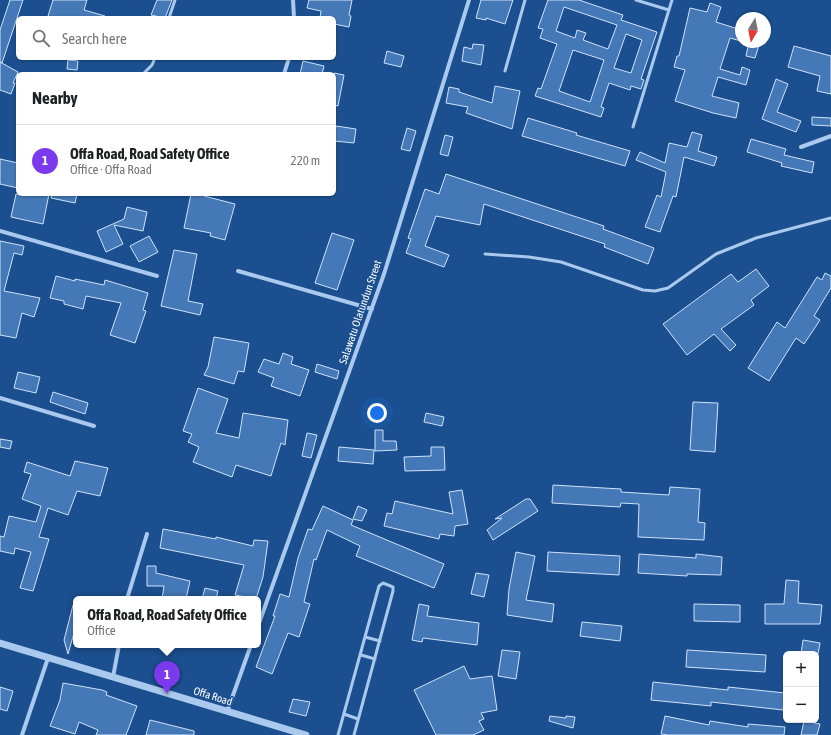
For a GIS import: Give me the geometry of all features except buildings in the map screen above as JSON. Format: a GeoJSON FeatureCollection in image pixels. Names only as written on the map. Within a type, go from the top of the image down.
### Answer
{"type":"FeatureCollection","features":[{"type":"Feature","properties":{"kind":"street"},"geometry":{"type":"LineString","coordinates":[[293,0],[294,16]]}},
{"type":"Feature","properties":{"kind":"street","name":"Salawatu Olatundun Street"},"geometry":{"type":"LineString","coordinates":[[261,618],[372,309],[427,140],[469,0]]}},
{"type":"Feature","properties":{"kind":"street"},"geometry":{"type":"LineString","coordinates":[[285,72],[289,60]]}},
{"type":"Feature","properties":{"kind":"street"},"geometry":{"type":"LineString","coordinates":[[801,147],[831,136]]}},
{"type":"Feature","properties":{"kind":"street"},"geometry":{"type":"LineString","coordinates":[[0,231],[157,276]]}},
{"type":"Feature","properties":{"kind":"street"},"geometry":{"type":"LineString","coordinates":[[238,271],[372,309]]}},
{"type":"Feature","properties":{"kind":"street"},"geometry":{"type":"LineString","coordinates":[[0,398],[94,426]]}},
{"type":"Feature","properties":{"kind":"street"},"geometry":{"type":"LineString","coordinates":[[128,596],[147,534]]}},
{"type":"Feature","properties":{"kind":"street","name":"Offa Road"},"geometry":{"type":"LineString","coordinates":[[0,643],[306,735]]}},
{"type":"Feature","properties":{"kind":"street"},"geometry":{"type":"LineString","coordinates":[[113,678],[118,648]]}},
{"type":"Feature","properties":{"kind":"street"},"geometry":{"type":"LineString","coordinates":[[227,712],[250,648]]}},
{"type":"Feature","properties":{"kind":"street"},"geometry":{"type":"LineString","coordinates":[[22,735],[48,658]]}},
{"type":"Feature","properties":{"kind":"lane"},"geometry":{"type":"LineString","coordinates":[[170,16],[175,0]]}},
{"type":"Feature","properties":{"kind":"lane"},"geometry":{"type":"LineString","coordinates":[[505,71],[524,0]]}},
{"type":"Feature","properties":{"kind":"lane"},"geometry":{"type":"LineString","coordinates":[[636,0],[669,10]]}},
{"type":"Feature","properties":{"kind":"lane"},"geometry":{"type":"LineString","coordinates":[[634,127],[672,0]]}},
{"type":"Feature","properties":{"kind":"lane"},"geometry":{"type":"LineString","coordinates":[[145,72],[152,65],[154,60]]}},
{"type":"Feature","properties":{"kind":"lane"},"geometry":{"type":"LineString","coordinates":[[485,254],[529,257],[561,262],[644,290],[655,291],[668,288],[716,254],[756,238],[831,218]]}},
{"type":"Feature","properties":{"kind":"lane"},"geometry":{"type":"LineString","coordinates":[[338,735],[379,586],[383,583],[393,587],[393,591],[354,735]]}},
{"type":"Feature","properties":{"kind":"lane"},"geometry":{"type":"LineString","coordinates":[[365,637],[380,641]]}},
{"type":"Feature","properties":{"kind":"lane"},"geometry":{"type":"LineString","coordinates":[[361,655],[375,659]]}},
{"type":"Feature","properties":{"kind":"lane"},"geometry":{"type":"LineString","coordinates":[[344,714],[358,719]]}},
{"type":"Feature","properties":{"kind":"place","name":"Offa Road, Road Safety Office"},"geometry":{"type":"Point","coordinates":[167,694]}}]}
